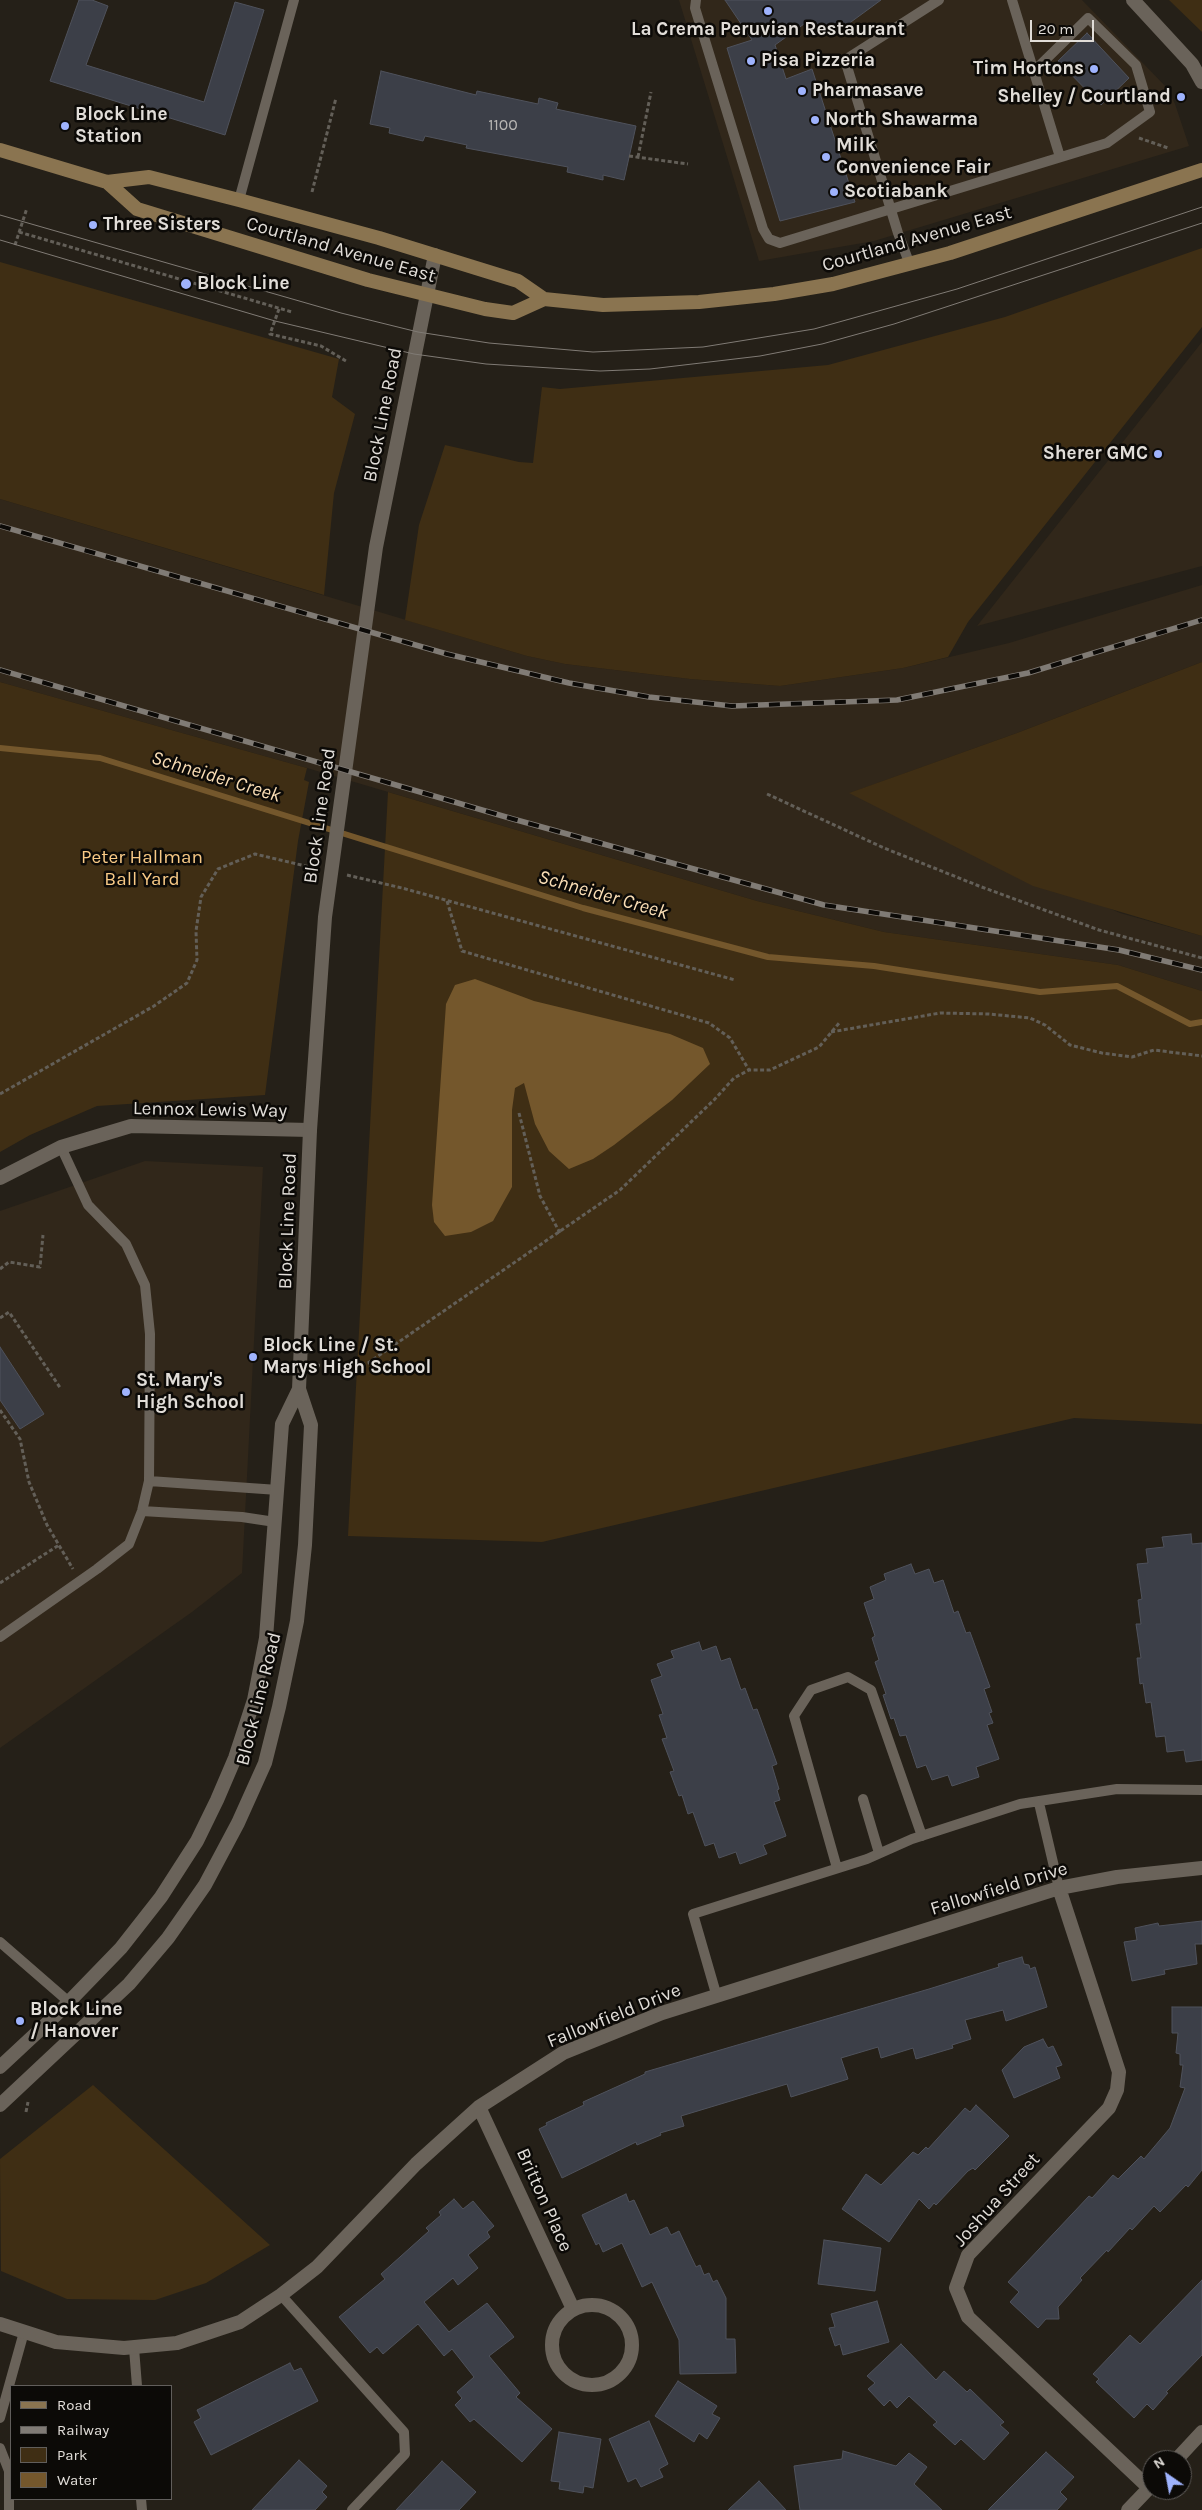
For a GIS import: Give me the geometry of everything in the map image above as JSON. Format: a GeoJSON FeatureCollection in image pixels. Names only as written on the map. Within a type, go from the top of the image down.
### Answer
{"type":"FeatureCollection","features":[{"type":"Feature","properties":{"kind":"main road","name":"Courtland Avenue East"},"geometry":{"type":"LineString","coordinates":[[0,150],[107,182],[149,177],[435,255],[518,281],[544,299],[603,305],[698,302],[774,294],[816,287],[910,265],[1202,170]]}},
{"type":"Feature","properties":{"kind":"main road","name":"Courtland Avenue East"},"geometry":{"type":"LineString","coordinates":[[107,182],[137,209],[368,280],[486,309],[513,313],[544,299]]}},
{"type":"Feature","properties":{"kind":"street"},"geometry":{"type":"LineString","coordinates":[[1133,0],[1192,64],[1202,82]]}},
{"type":"Feature","properties":{"kind":"street","name":"Block Line Road"},"geometry":{"type":"LineString","coordinates":[[0,2106],[129,1984],[168,1938],[205,1885],[238,1823],[264,1763],[279,1707],[297,1621],[305,1545],[311,1425],[299,1389],[310,1130],[326,917],[376,547],[435,255]]}},
{"type":"Feature","properties":{"kind":"street","name":"Lennox Lewis Way"},"geometry":{"type":"LineString","coordinates":[[0,1178],[61,1147],[131,1126],[310,1130]]}},
{"type":"Feature","properties":{"kind":"street","name":"Block Line Road"},"geometry":{"type":"LineString","coordinates":[[0,2066],[69,2002],[121,1948],[161,1898],[197,1841],[217,1800],[235,1758],[256,1691],[266,1638],[282,1424],[299,1389]]}},
{"type":"Feature","properties":{"kind":"street","name":"Fallowfield Drive"},"geometry":{"type":"LineString","coordinates":[[1,2322],[24,2332],[56,2342],[134,2348],[178,2343],[240,2322],[281,2295],[317,2267],[416,2164],[479,2107],[563,2053],[662,2013],[1059,1888],[1117,1877],[1202,1868]]}},
{"type":"Feature","properties":{"kind":"street","name":"Joshua Street"},"geometry":{"type":"LineString","coordinates":[[1059,1888],[1119,2072],[1117,2090],[1109,2108],[968,2255],[956,2288],[968,2317],[1142,2480]]}},
{"type":"Feature","properties":{"kind":"street","name":"Britton Place"},"geometry":{"type":"LineString","coordinates":[[479,2107],[573,2309]]}},
{"type":"Feature","properties":{"kind":"street"},"geometry":{"type":"LineString","coordinates":[[590,2304],[604,2306],[619,2315],[628,2326],[632,2342],[631,2356],[624,2370],[606,2383],[593,2386],[572,2381],[561,2372],[552,2356],[551,2341],[554,2330],[561,2318],[573,2309],[590,2304]]}},
{"type":"Feature","properties":{"kind":"street"},"geometry":{"type":"LineString","coordinates":[[1185,2450],[1202,2432]]}},
{"type":"Feature","properties":{"kind":"street"},"geometry":{"type":"LineString","coordinates":[[1128,2510],[1142,2495]]}},
{"type":"Feature","properties":{"kind":"lane"},"geometry":{"type":"LineString","coordinates":[[238,200],[294,0]]}},
{"type":"Feature","properties":{"kind":"lane"},"geometry":{"type":"LineString","coordinates":[[696,0],[695,8],[763,230],[769,239],[780,243],[1107,143],[1150,112],[1136,65],[1088,18],[1034,72]]}},
{"type":"Feature","properties":{"kind":"lane"},"geometry":{"type":"LineString","coordinates":[[910,265],[890,209],[845,60],[939,0]]}},
{"type":"Feature","properties":{"kind":"lane"},"geometry":{"type":"LineString","coordinates":[[1012,0],[1060,157]]}},
{"type":"Feature","properties":{"kind":"lane"},"geometry":{"type":"LineString","coordinates":[[0,1637],[129,1544],[142,1511],[148,1482],[150,1334],[145,1286],[126,1244],[88,1205],[61,1147]]}},
{"type":"Feature","properties":{"kind":"lane"},"geometry":{"type":"LineString","coordinates":[[148,1482],[278,1490]]}},
{"type":"Feature","properties":{"kind":"lane"},"geometry":{"type":"LineString","coordinates":[[142,1511],[242,1517],[275,1522]]}},
{"type":"Feature","properties":{"kind":"lane"},"geometry":{"type":"LineString","coordinates":[[837,1868],[794,1716],[810,1690],[848,1677],[871,1690],[922,1836]]}},
{"type":"Feature","properties":{"kind":"lane"},"geometry":{"type":"LineString","coordinates":[[718,1996],[693,1914],[879,1854],[922,1836],[1020,1804],[1038,1803],[1117,1789],[1202,1790]]}},
{"type":"Feature","properties":{"kind":"lane"},"geometry":{"type":"LineString","coordinates":[[863,1799],[879,1854]]}},
{"type":"Feature","properties":{"kind":"lane"},"geometry":{"type":"LineString","coordinates":[[1038,1803],[1059,1888]]}},
{"type":"Feature","properties":{"kind":"lane"},"geometry":{"type":"LineString","coordinates":[[0,1942],[69,2002]]}},
{"type":"Feature","properties":{"kind":"lane"},"geometry":{"type":"LineString","coordinates":[[281,2295],[404,2432],[405,2454],[352,2510]]}},
{"type":"Feature","properties":{"kind":"lane"},"geometry":{"type":"LineString","coordinates":[[0,2418],[24,2332]]}},
{"type":"Feature","properties":{"kind":"lane"},"geometry":{"type":"LineString","coordinates":[[134,2348],[137,2385]]}},
{"type":"Feature","properties":{"kind":"lane"},"geometry":{"type":"LineString","coordinates":[[0,2448],[9,2472],[8,2510]]}},
{"type":"Feature","properties":{"kind":"path"},"geometry":{"type":"LineString","coordinates":[[638,157],[651,92]]}},
{"type":"Feature","properties":{"kind":"path"},"geometry":{"type":"LineString","coordinates":[[312,192],[336,98]]}},
{"type":"Feature","properties":{"kind":"path"},"geometry":{"type":"LineString","coordinates":[[1122,132],[1168,148]]}},
{"type":"Feature","properties":{"kind":"path"},"geometry":{"type":"LineString","coordinates":[[629,156],[688,164]]}},
{"type":"Feature","properties":{"kind":"path"},"geometry":{"type":"LineString","coordinates":[[15,245],[27,208]]}},
{"type":"Feature","properties":{"kind":"path"},"geometry":{"type":"LineString","coordinates":[[19,232],[292,312]]}},
{"type":"Feature","properties":{"kind":"path"},"geometry":{"type":"LineString","coordinates":[[279,308],[270,334],[321,346],[346,361]]}},
{"type":"Feature","properties":{"kind":"path"},"geometry":{"type":"LineString","coordinates":[[767,794],[884,848],[978,886],[1099,930],[1202,958]]}},
{"type":"Feature","properties":{"kind":"path"},"geometry":{"type":"LineString","coordinates":[[0,1094],[154,1006],[187,983],[197,960],[196,931],[201,897],[218,869],[255,854],[319,869]]}},
{"type":"Feature","properties":{"kind":"path"},"geometry":{"type":"LineString","coordinates":[[338,873],[447,900],[735,980]]}},
{"type":"Feature","properties":{"kind":"path"},"geometry":{"type":"LineString","coordinates":[[447,900],[462,951],[709,1023],[730,1038],[749,1070]]}},
{"type":"Feature","properties":{"kind":"path"},"geometry":{"type":"LineString","coordinates":[[831,1032],[940,1012],[989,1014],[1030,1018],[1045,1025],[1070,1045],[1102,1053],[1132,1057],[1154,1050],[1202,1056]]}},
{"type":"Feature","properties":{"kind":"path"},"geometry":{"type":"LineString","coordinates":[[300,1365],[339,1367],[368,1363],[620,1190],[714,1100],[734,1078],[749,1070],[770,1070],[819,1047],[840,1022]]}},
{"type":"Feature","properties":{"kind":"path"},"geometry":{"type":"LineString","coordinates":[[519,1113],[540,1196],[560,1233]]}},
{"type":"Feature","properties":{"kind":"path"},"geometry":{"type":"LineString","coordinates":[[0,1269],[10,1262],[40,1267],[43,1235]]}},
{"type":"Feature","properties":{"kind":"path"},"geometry":{"type":"LineString","coordinates":[[0,1318],[10,1312],[61,1389]]}},
{"type":"Feature","properties":{"kind":"path"},"geometry":{"type":"LineString","coordinates":[[0,1410],[20,1439],[28,1482],[46,1525],[81,1580]]}},
{"type":"Feature","properties":{"kind":"path"},"geometry":{"type":"LineString","coordinates":[[0,1583],[58,1545]]}},
{"type":"Feature","properties":{"kind":"shaded area"},"geometry":{"type":"Polygon","coordinates":[[[679,0],[1082,0],[1167,88],[1175,104],[1189,146],[874,241],[759,261],[679,0]]]}},
{"type":"Feature","properties":{"kind":"shaded area","name":"Sherer GMC"},"geometry":{"type":"Polygon","coordinates":[[[1202,342],[1202,566],[977,626],[1202,342]]]}},
{"type":"Feature","properties":{"kind":"shaded area"},"geometry":{"type":"Polygon","coordinates":[[[0,499],[527,656],[565,664],[690,679],[780,686],[903,668],[1009,643],[1202,585],[1202,662],[1017,733],[850,793],[1120,913],[1202,936],[1202,991],[1118,965],[884,932],[757,901],[307,768],[0,682],[0,499]]]}},
{"type":"Feature","properties":{"kind":"shaded area","name":"St. Mary's High School"},"geometry":{"type":"Polygon","coordinates":[[[145,1161],[263,1167],[242,1573],[192,1612],[0,1748],[0,1211],[145,1161]]]}},
{"type":"Feature","properties":{"kind":"green space"},"geometry":{"type":"Polygon","coordinates":[[[1169,0],[1202,0],[1202,32],[1169,0]]]}},
{"type":"Feature","properties":{"kind":"green space"},"geometry":{"type":"Polygon","coordinates":[[[1202,248],[1202,327],[968,622],[948,657],[903,668],[780,686],[690,679],[565,664],[527,656],[405,620],[419,525],[445,445],[519,462],[533,463],[542,387],[560,389],[828,365],[1005,317],[1202,248]]]}},
{"type":"Feature","properties":{"kind":"green space"},"geometry":{"type":"Polygon","coordinates":[[[0,262],[339,359],[332,397],[355,414],[334,493],[324,595],[0,499],[0,262]]]}},
{"type":"Feature","properties":{"kind":"green space"},"geometry":{"type":"Polygon","coordinates":[[[1202,662],[1202,936],[1033,886],[849,793],[1017,733],[1202,662]]]}},
{"type":"Feature","properties":{"kind":"green space","name":"Peter Hallman Ball Yard"},"geometry":{"type":"Polygon","coordinates":[[[0,682],[307,768],[304,780],[309,782],[298,841],[265,1095],[97,1106],[30,1135],[0,1152],[0,682]]]}},
{"type":"Feature","properties":{"kind":"green space"},"geometry":{"type":"Polygon","coordinates":[[[388,792],[757,901],[884,932],[1118,965],[1202,991],[1202,1424],[1074,1418],[542,1542],[348,1536],[388,792]]]}},
{"type":"Feature","properties":{"kind":"green space"},"geometry":{"type":"Polygon","coordinates":[[[93,2085],[270,2245],[206,2283],[155,2300],[67,2299],[1,2271],[0,2159],[93,2085]]]}},
{"type":"Feature","properties":{"kind":"water"},"geometry":{"type":"Polygon","coordinates":[[[475,979],[534,1001],[670,1034],[703,1048],[710,1064],[672,1100],[614,1145],[593,1159],[569,1169],[549,1151],[535,1124],[524,1083],[515,1088],[512,1110],[512,1187],[493,1221],[471,1232],[445,1236],[434,1222],[432,1205],[446,1004],[455,985],[475,979]]]}},
{"type":"Feature","properties":{"kind":"building"},"geometry":{"type":"Polygon","coordinates":[[[79,0],[92,0],[108,6],[86,65],[204,102],[235,2],[264,10],[225,135],[50,81],[79,0]]]}},
{"type":"Feature","properties":{"kind":"building"},"geometry":{"type":"Polygon","coordinates":[[[725,0],[881,0],[840,30],[804,24],[775,45],[786,79],[812,69],[855,202],[780,221],[727,48],[752,40],[725,0]]]}},
{"type":"Feature","properties":{"kind":"building","name":"Tim Hortons"},"geometry":{"type":"Polygon","coordinates":[[[1087,33],[1129,78],[1101,105],[1058,61],[1087,33]]]}},
{"type":"Feature","properties":{"kind":"building"},"geometry":{"type":"Polygon","coordinates":[[[381,71],[476,95],[477,91],[538,104],[539,98],[558,103],[556,109],[636,126],[624,180],[603,175],[603,180],[567,172],[568,167],[466,148],[467,145],[425,136],[423,141],[389,133],[390,128],[370,124],[381,71]]]}},
{"type":"Feature","properties":{"kind":"building"},"geometry":{"type":"Polygon","coordinates":[[[0,1347],[44,1414],[20,1429],[0,1400],[0,1347]]]}},
{"type":"Feature","properties":{"kind":"building"},"geometry":{"type":"Polygon","coordinates":[[[1191,1534],[1192,1544],[1202,1543],[1202,1760],[1186,1762],[1184,1750],[1167,1752],[1165,1736],[1156,1737],[1151,1702],[1146,1703],[1143,1683],[1140,1684],[1137,1658],[1141,1658],[1136,1624],[1141,1624],[1138,1600],[1142,1599],[1137,1564],[1148,1563],[1146,1549],[1164,1547],[1162,1537],[1191,1534]]]}},
{"type":"Feature","properties":{"kind":"building"},"geometry":{"type":"Polygon","coordinates":[[[911,1564],[915,1574],[929,1569],[934,1583],[943,1580],[954,1613],[958,1611],[966,1633],[970,1632],[990,1687],[984,1689],[992,1712],[989,1713],[993,1723],[987,1725],[999,1759],[976,1767],[979,1777],[952,1786],[948,1775],[932,1780],[926,1765],[917,1768],[906,1735],[900,1736],[894,1718],[891,1719],[883,1695],[886,1694],[875,1662],[879,1660],[872,1638],[875,1636],[864,1603],[874,1599],[870,1587],[886,1580],[884,1574],[911,1564]]]}},
{"type":"Feature","properties":{"kind":"building"},"geometry":{"type":"Polygon","coordinates":[[[699,1642],[702,1651],[716,1646],[721,1661],[730,1658],[741,1690],[745,1688],[753,1710],[757,1709],[777,1764],[772,1766],[779,1789],[777,1790],[780,1800],[774,1802],[786,1836],[763,1845],[767,1854],[740,1864],[736,1852],[719,1858],[714,1843],[705,1846],[693,1812],[688,1814],[682,1795],[679,1796],[670,1772],[674,1771],[662,1739],[667,1738],[659,1715],[663,1714],[651,1680],[662,1676],[657,1664],[674,1658],[671,1651],[699,1642]]]}},
{"type":"Feature","properties":{"kind":"building"},"geometry":{"type":"Polygon","coordinates":[[[1202,1921],[1202,1944],[1195,1944],[1197,1964],[1164,1970],[1165,1974],[1132,1981],[1124,1942],[1137,1940],[1135,1928],[1158,1923],[1159,1926],[1202,1921]]]}},
{"type":"Feature","properties":{"kind":"building"},"geometry":{"type":"Polygon","coordinates":[[[1022,1957],[1024,1964],[1029,1965],[1030,1969],[1035,1967],[1047,2007],[1006,2021],[1003,2010],[965,2020],[971,2039],[952,2045],[953,2048],[916,2059],[913,2048],[881,2058],[878,2047],[841,2058],[848,2079],[791,2097],[787,2084],[681,2116],[684,2126],[660,2133],[661,2135],[637,2145],[636,2142],[562,2178],[539,2129],[547,2125],[546,2123],[584,2105],[583,2102],[645,2074],[645,2072],[929,1989],[999,1967],[998,1964],[1022,1957]]]}},
{"type":"Feature","properties":{"kind":"building"},"geometry":{"type":"Polygon","coordinates":[[[1172,2007],[1202,2007],[1202,2170],[1188,2187],[1186,2185],[1160,2212],[1154,2206],[1132,2230],[1130,2228],[1108,2252],[1107,2250],[1080,2278],[1082,2280],[1058,2307],[1059,2319],[1046,2319],[1038,2328],[1010,2302],[1019,2292],[1008,2282],[1089,2196],[1092,2198],[1113,2175],[1118,2179],[1141,2156],[1144,2159],[1170,2128],[1185,2088],[1180,2087],[1183,2065],[1180,2065],[1180,2054],[1176,2053],[1178,2033],[1172,2033],[1172,2007]]]}},
{"type":"Feature","properties":{"kind":"building"},"geometry":{"type":"Polygon","coordinates":[[[1043,2039],[1048,2048],[1053,2046],[1062,2065],[1056,2067],[1060,2078],[1014,2098],[1002,2070],[1024,2047],[1043,2039]]]}},
{"type":"Feature","properties":{"kind":"building"},"geometry":{"type":"Polygon","coordinates":[[[976,2105],[1009,2136],[975,2170],[973,2168],[968,2171],[936,2205],[934,2203],[929,2209],[919,2199],[889,2242],[842,2209],[866,2174],[881,2185],[913,2152],[918,2155],[926,2147],[928,2149],[965,2108],[970,2112],[976,2105]]]}},
{"type":"Feature","properties":{"kind":"building"},"geometry":{"type":"Polygon","coordinates":[[[626,2194],[629,2202],[634,2200],[650,2235],[667,2227],[671,2235],[679,2231],[696,2267],[700,2265],[704,2275],[709,2273],[713,2282],[717,2280],[726,2298],[726,2339],[735,2339],[736,2373],[680,2374],[679,2340],[652,2282],[642,2287],[622,2243],[603,2252],[599,2243],[596,2245],[582,2215],[626,2194]]]}},
{"type":"Feature","properties":{"kind":"building"},"geometry":{"type":"Polygon","coordinates":[[[454,2199],[463,2209],[473,2201],[494,2226],[487,2232],[490,2237],[468,2255],[478,2268],[458,2285],[453,2278],[424,2302],[449,2332],[487,2303],[514,2337],[489,2356],[520,2393],[516,2397],[552,2429],[522,2462],[474,2419],[470,2422],[455,2405],[462,2398],[457,2392],[474,2377],[452,2349],[444,2356],[418,2324],[383,2354],[377,2347],[370,2353],[339,2317],[385,2279],[381,2274],[429,2231],[426,2228],[441,2215],[439,2212],[454,2199]]]}},
{"type":"Feature","properties":{"kind":"building"},"geometry":{"type":"Polygon","coordinates":[[[824,2240],[881,2248],[875,2291],[818,2284],[824,2240]]]}},
{"type":"Feature","properties":{"kind":"building"},"geometry":{"type":"Polygon","coordinates":[[[1202,2280],[1202,2355],[1166,2392],[1168,2393],[1153,2410],[1147,2404],[1134,2418],[1096,2382],[1099,2379],[1093,2374],[1130,2335],[1140,2344],[1202,2280]]]}},
{"type":"Feature","properties":{"kind":"building"},"geometry":{"type":"Polygon","coordinates":[[[877,2301],[889,2342],[843,2355],[840,2344],[835,2346],[829,2328],[835,2327],[831,2314],[877,2301]]]}},
{"type":"Feature","properties":{"kind":"building"},"geometry":{"type":"Polygon","coordinates":[[[901,2344],[936,2380],[944,2371],[967,2392],[970,2389],[1004,2422],[1000,2425],[1009,2433],[984,2460],[961,2439],[955,2445],[933,2425],[937,2422],[909,2396],[897,2408],[890,2400],[884,2406],[868,2389],[875,2383],[867,2376],[901,2344]]]}},
{"type":"Feature","properties":{"kind":"building"},"geometry":{"type":"Polygon","coordinates":[[[290,2363],[294,2371],[301,2368],[318,2401],[211,2455],[194,2422],[201,2418],[197,2410],[290,2363]]]}},
{"type":"Feature","properties":{"kind":"building"},"geometry":{"type":"Polygon","coordinates":[[[678,2381],[717,2406],[712,2414],[720,2418],[707,2439],[699,2433],[694,2442],[655,2416],[678,2381]]]}},
{"type":"Feature","properties":{"kind":"building"},"geometry":{"type":"Polygon","coordinates":[[[649,2421],[668,2464],[659,2469],[663,2477],[641,2487],[636,2478],[628,2482],[609,2439],[649,2421]]]}},
{"type":"Feature","properties":{"kind":"building"},"geometry":{"type":"Polygon","coordinates":[[[559,2432],[601,2439],[593,2488],[584,2486],[583,2493],[559,2489],[560,2482],[551,2481],[559,2432]]]}},
{"type":"Feature","properties":{"kind":"building"},"geometry":{"type":"Polygon","coordinates":[[[843,2451],[896,2466],[909,2453],[927,2467],[914,2484],[942,2510],[800,2510],[794,2466],[842,2459],[843,2451]]]}},
{"type":"Feature","properties":{"kind":"building"},"geometry":{"type":"Polygon","coordinates":[[[1046,2452],[1074,2477],[1060,2492],[1067,2499],[1057,2510],[988,2510],[1046,2452]]]}},
{"type":"Feature","properties":{"kind":"building"},"geometry":{"type":"Polygon","coordinates":[[[299,2460],[327,2486],[322,2492],[327,2497],[315,2510],[252,2510],[299,2460]]]}},
{"type":"Feature","properties":{"kind":"building"},"geometry":{"type":"Polygon","coordinates":[[[442,2461],[476,2492],[459,2510],[396,2510],[442,2461]]]}},
{"type":"Feature","properties":{"kind":"building"},"geometry":{"type":"Polygon","coordinates":[[[759,2481],[786,2510],[728,2510],[759,2481]]]}},
{"type":"Feature","properties":{"kind":"waterway","name":"Schneider Creek"},"geometry":{"type":"LineString","coordinates":[[0,748],[100,758],[583,908],[768,957],[874,966],[1040,992],[1117,986],[1190,1024],[1202,1022]]}},
{"type":"Feature","properties":{"kind":"tram line"},"geometry":{"type":"LineString","coordinates":[[0,215],[341,313],[418,332],[489,343],[593,352],[703,347],[814,329],[957,289],[1202,207]]}},
{"type":"Feature","properties":{"kind":"tram line"},"geometry":{"type":"LineString","coordinates":[[0,240],[275,321],[414,354],[486,364],[600,371],[650,369],[760,356],[822,344],[894,324],[1202,223]]}},
{"type":"Feature","properties":{"kind":"railway"},"geometry":{"type":"LineString","coordinates":[[0,526],[447,654],[569,683],[649,697],[732,706],[897,700],[1028,673],[1202,620]]}},
{"type":"Feature","properties":{"kind":"railway"},"geometry":{"type":"LineString","coordinates":[[0,670],[513,819],[824,905],[1119,950],[1202,970]]}},
{"type":"Feature","properties":{"kind":"place","name":"La Crema Peruvian Restaurant"},"geometry":{"type":"Point","coordinates":[768,11]}},
{"type":"Feature","properties":{"kind":"place","name":"Pisa Pizzeria"},"geometry":{"type":"Point","coordinates":[751,61]}},
{"type":"Feature","properties":{"kind":"place","name":"Tim Hortons"},"geometry":{"type":"Point","coordinates":[1094,69]}},
{"type":"Feature","properties":{"kind":"place","name":"Pharmasave"},"geometry":{"type":"Point","coordinates":[802,91]}},
{"type":"Feature","properties":{"kind":"place","name":"Shelley / Courtland"},"geometry":{"type":"Point","coordinates":[1181,97]}},
{"type":"Feature","properties":{"kind":"place","name":"North Shawarma"},"geometry":{"type":"Point","coordinates":[815,120]}},
{"type":"Feature","properties":{"kind":"place","name":"Block Line Station"},"geometry":{"type":"Point","coordinates":[65,126]}},
{"type":"Feature","properties":{"kind":"place","name":"Milk Convenience Fair"},"geometry":{"type":"Point","coordinates":[826,157]}},
{"type":"Feature","properties":{"kind":"place","name":"Scotiabank"},"geometry":{"type":"Point","coordinates":[834,192]}},
{"type":"Feature","properties":{"kind":"place","name":"Three Sisters"},"geometry":{"type":"Point","coordinates":[93,225]}},
{"type":"Feature","properties":{"kind":"place","name":"Block Line"},"geometry":{"type":"Point","coordinates":[186,284]}},
{"type":"Feature","properties":{"kind":"place","name":"Sherer GMC"},"geometry":{"type":"Point","coordinates":[1158,454]}},
{"type":"Feature","properties":{"kind":"place","name":"Block Line / St. Marys High School"},"geometry":{"type":"Point","coordinates":[253,1357]}},
{"type":"Feature","properties":{"kind":"place","name":"St. Mary's High School"},"geometry":{"type":"Point","coordinates":[126,1392]}},
{"type":"Feature","properties":{"kind":"place","name":"Block Line / Hanover"},"geometry":{"type":"Point","coordinates":[20,2021]}}]}
